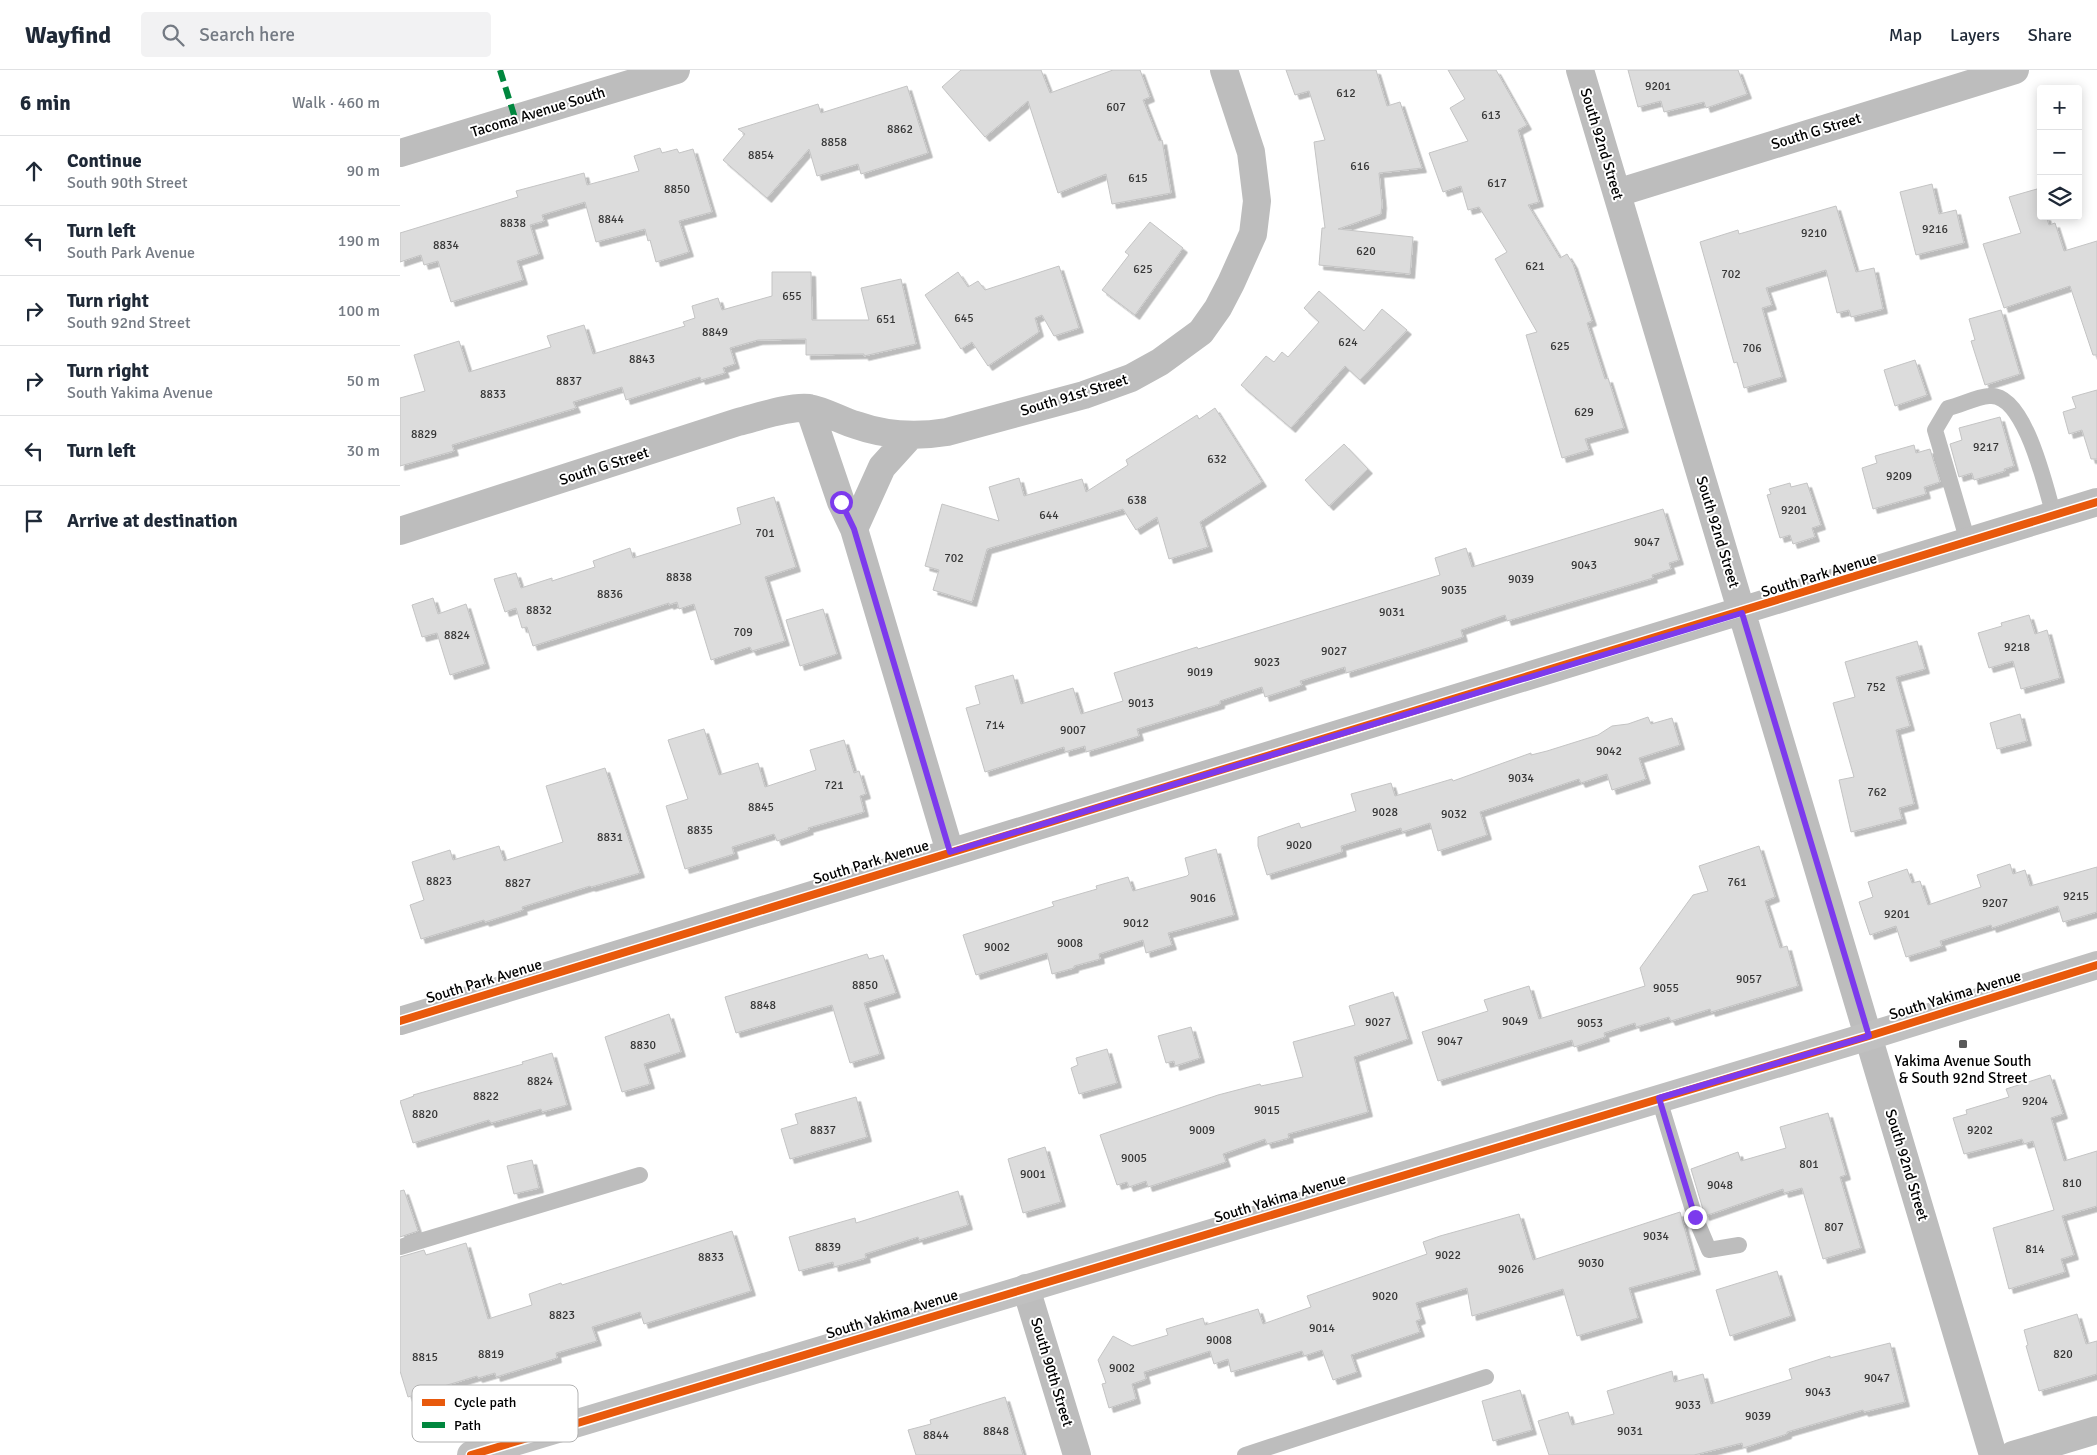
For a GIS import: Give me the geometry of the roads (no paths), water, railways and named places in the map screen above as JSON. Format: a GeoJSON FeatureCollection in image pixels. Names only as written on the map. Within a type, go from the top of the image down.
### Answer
{"type":"FeatureCollection","features":[{"type":"Feature","properties":{"kind":"main road","name":"South Yakima Avenue"},"geometry":{"type":"LineString","coordinates":[[578,1423],[1869,1036],[2097,965]]}},
{"type":"Feature","properties":{"kind":"main road","name":"South Yakima Avenue"},"geometry":{"type":"LineString","coordinates":[[471,1455],[514,1442]]}},
{"type":"Feature","properties":{"kind":"street","name":"Tacoma Avenue South"},"geometry":{"type":"LineString","coordinates":[[400,153],[676,70]]}},
{"type":"Feature","properties":{"kind":"street","name":"South 91st Street"},"geometry":{"type":"LineString","coordinates":[[809,408],[858,426],[911,435],[947,432],[1084,394],[1131,378],[1160,362],[1201,332],[1218,308],[1253,234],[1257,201],[1251,152],[1224,70]]}},
{"type":"Feature","properties":{"kind":"street","name":"South 92nd Street"},"geometry":{"type":"LineString","coordinates":[[1580,70],[1993,1455]]}},
{"type":"Feature","properties":{"kind":"street","name":"South G Street"},"geometry":{"type":"LineString","coordinates":[[1616,193],[2015,70]]}},
{"type":"Feature","properties":{"kind":"street"},"geometry":{"type":"LineString","coordinates":[[809,408],[841,502],[854,529],[950,852]]}},
{"type":"Feature","properties":{"kind":"street","name":"South G Street"},"geometry":{"type":"LineString","coordinates":[[400,531],[738,422],[789,410],[809,408]]}},
{"type":"Feature","properties":{"kind":"street"},"geometry":{"type":"LineString","coordinates":[[854,529],[882,467],[911,435]]}},
{"type":"Feature","properties":{"kind":"street","name":"South Park Avenue"},"geometry":{"type":"LineString","coordinates":[[400,1021],[950,852],[1742,613],[2097,502]]}},
{"type":"Feature","properties":{"kind":"street","name":"South 90th Street"},"geometry":{"type":"LineString","coordinates":[[1026,1288],[1077,1455]]}},
{"type":"Feature","properties":{"kind":"street"},"geometry":{"type":"LineString","coordinates":[[2013,1455],[2097,1430]]}},
{"type":"Feature","properties":{"kind":"lane"},"geometry":{"type":"LineString","coordinates":[[1968,542],[1935,430],[1948,408],[1990,396],[2004,400],[2020,418],[2027,433],[2054,516]]}},
{"type":"Feature","properties":{"kind":"lane"},"geometry":{"type":"LineString","coordinates":[[1659,1098],[1695,1217],[1709,1250],[1739,1245]]}},
{"type":"Feature","properties":{"kind":"lane"},"geometry":{"type":"LineString","coordinates":[[400,1247],[640,1175]]}},
{"type":"Feature","properties":{"kind":"lane"},"geometry":{"type":"LineString","coordinates":[[1246,1455],[1486,1377]]}},
{"type":"Feature","properties":{"kind":"place","name":"Yakima Avenue South & South 92nd Street"},"geometry":{"type":"Point","coordinates":[1963,1044]}}]}
